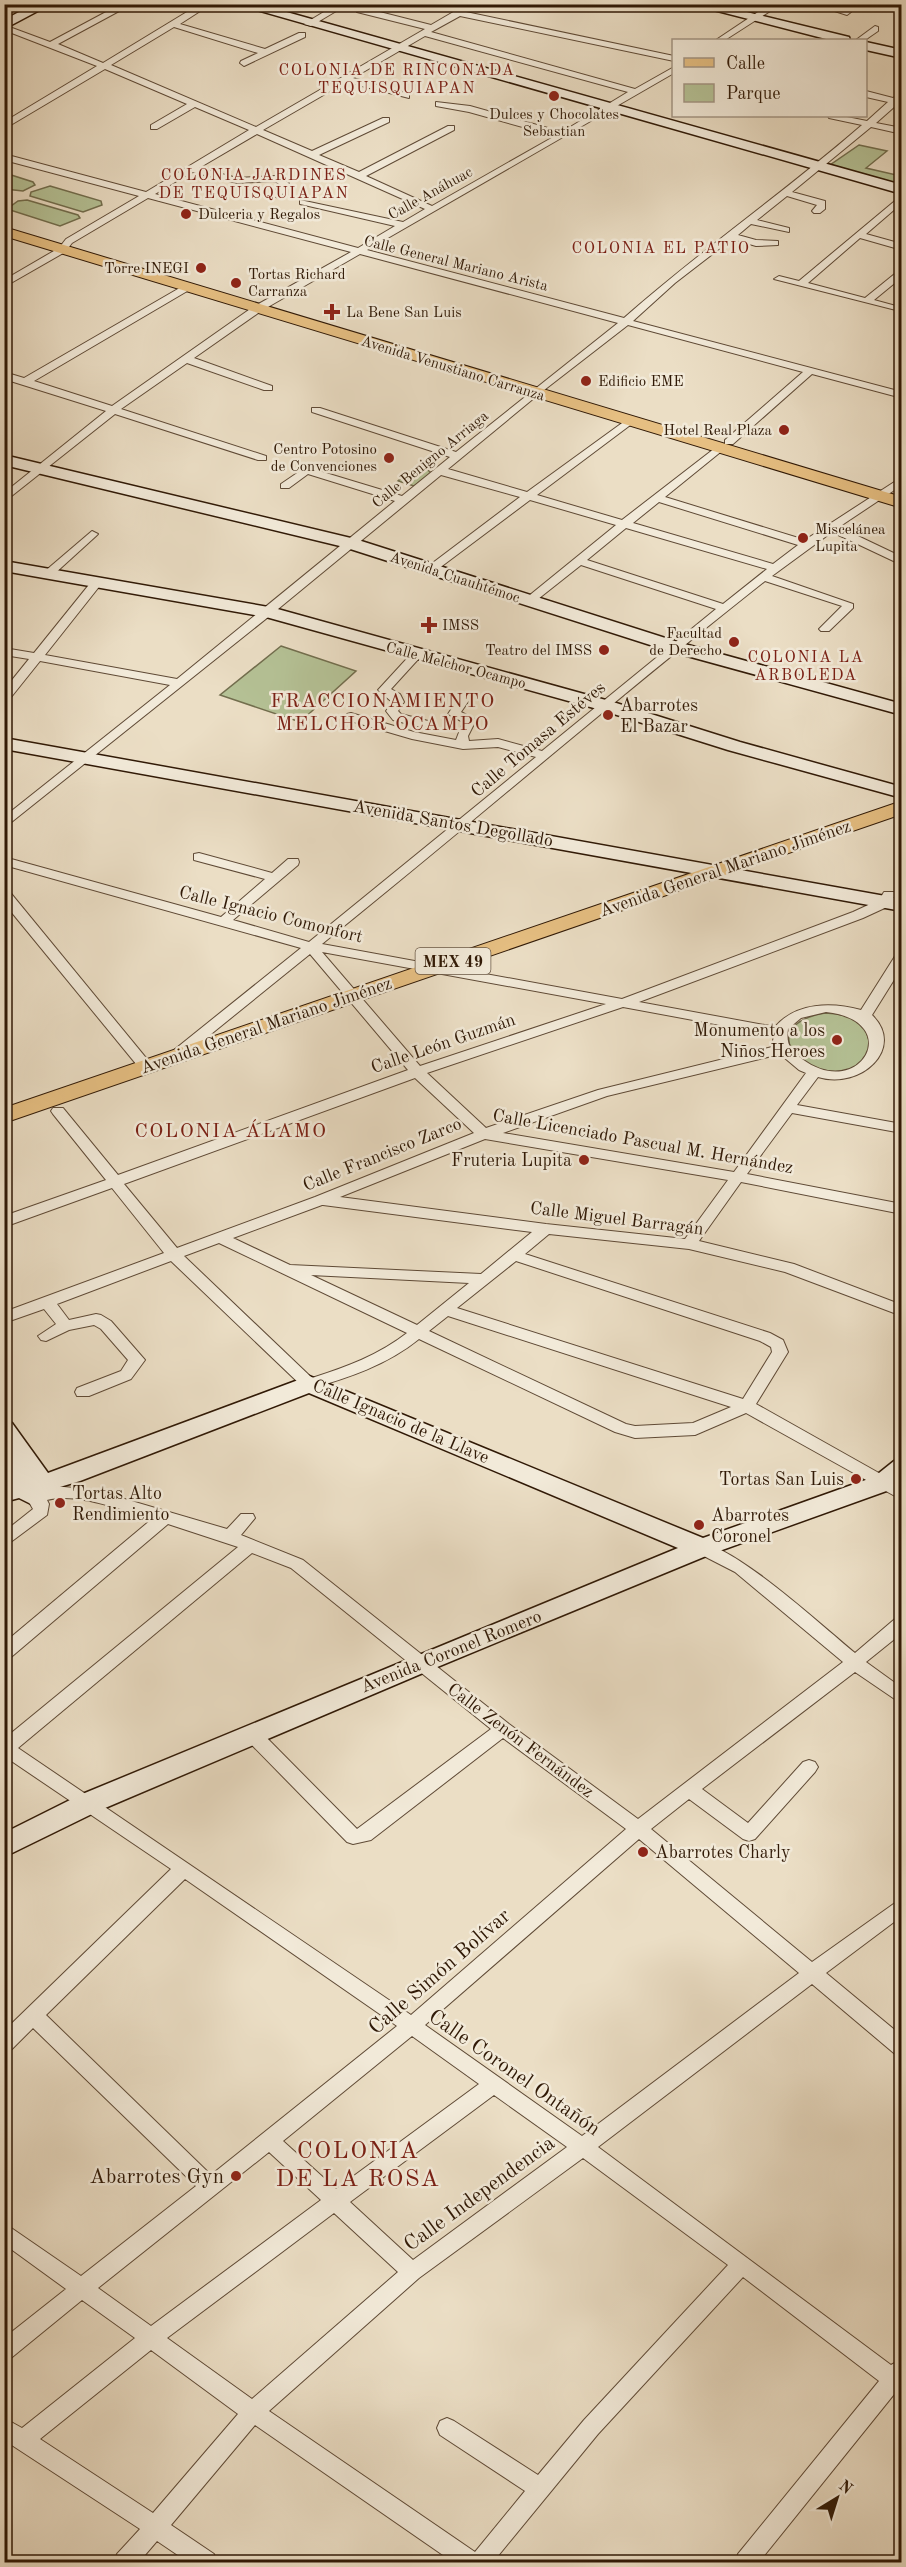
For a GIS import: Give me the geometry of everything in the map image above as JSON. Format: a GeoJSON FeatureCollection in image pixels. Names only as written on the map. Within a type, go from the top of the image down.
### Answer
{"type":"FeatureCollection","features":[{"type":"Feature","properties":{"kind":"main road","name":"Avenida Venustiano Carranza"},"geometry":{"type":"LineString","coordinates":[[4,222],[186,288],[264,305]]}},
{"type":"Feature","properties":{"kind":"main road","name":"Avenida Venustiano Carranza"},"geometry":{"type":"LineString","coordinates":[[4,231],[66,246],[724,445]]}},
{"type":"Feature","properties":{"kind":"main road","name":"Avenida Venustiano Carranza"},"geometry":{"type":"LineString","coordinates":[[539,388],[629,421],[893,489],[902,503]]}},
{"type":"Feature","properties":{"kind":"main road","name":"Avenida General Mariano Jiménez"},"geometry":{"type":"LineString","coordinates":[[4,1116],[174,1057],[355,1000],[455,973],[735,871],[902,807]]}},
{"type":"Feature","properties":{"kind":"main road","name":"Avenida General Mariano Jiménez"},"geometry":{"type":"LineString","coordinates":[[4,1130],[355,1000],[431,969],[735,871],[816,855],[902,824]]}},
{"type":"Feature","properties":{"kind":"street"},"geometry":{"type":"LineString","coordinates":[[4,26],[45,4]]}},
{"type":"Feature","properties":{"kind":"street"},"geometry":{"type":"LineString","coordinates":[[52,44],[128,4]]}},
{"type":"Feature","properties":{"kind":"street"},"geometry":{"type":"LineString","coordinates":[[4,126],[207,4]]}},
{"type":"Feature","properties":{"kind":"street"},"geometry":{"type":"LineString","coordinates":[[242,4],[305,29],[394,49],[902,190]]}},
{"type":"Feature","properties":{"kind":"street"},"geometry":{"type":"LineString","coordinates":[[244,63],[344,4]]}},
{"type":"Feature","properties":{"kind":"street"},"geometry":{"type":"LineString","coordinates":[[4,284],[258,129],[474,4]]}},
{"type":"Feature","properties":{"kind":"street"},"geometry":{"type":"LineString","coordinates":[[696,4],[840,39]]}},
{"type":"Feature","properties":{"kind":"street"},"geometry":{"type":"LineString","coordinates":[[722,39],[777,4]]}},
{"type":"Feature","properties":{"kind":"street"},"geometry":{"type":"LineString","coordinates":[[817,4],[847,12]]}},
{"type":"Feature","properties":{"kind":"street"},"geometry":{"type":"LineString","coordinates":[[360,10],[637,92]]}},
{"type":"Feature","properties":{"kind":"street"},"geometry":{"type":"LineString","coordinates":[[460,13],[672,59]]}},
{"type":"Feature","properties":{"kind":"street"},"geometry":{"type":"LineString","coordinates":[[175,25],[265,52]]}},
{"type":"Feature","properties":{"kind":"street"},"geometry":{"type":"LineString","coordinates":[[4,26],[107,65],[258,129],[432,209]]}},
{"type":"Feature","properties":{"kind":"street"},"geometry":{"type":"LineString","coordinates":[[861,39],[875,29]]}},
{"type":"Feature","properties":{"kind":"street"},"geometry":{"type":"LineString","coordinates":[[867,46],[902,54]]}},
{"type":"Feature","properties":{"kind":"street","name":"Calle Anáhuac"},"geometry":{"type":"LineString","coordinates":[[4,499],[115,409],[264,305],[672,70]]}},
{"type":"Feature","properties":{"kind":"street"},"geometry":{"type":"LineString","coordinates":[[660,78],[672,80]]}},
{"type":"Feature","properties":{"kind":"street"},"geometry":{"type":"LineString","coordinates":[[347,79],[406,96]]}},
{"type":"Feature","properties":{"kind":"street"},"geometry":{"type":"LineString","coordinates":[[867,94],[898,98]]}},
{"type":"Feature","properties":{"kind":"street","name":"Calle Benigno Arriaga"},"geometry":{"type":"LineString","coordinates":[[4,824],[268,612],[539,388],[626,322],[672,281],[819,167],[898,98]]}},
{"type":"Feature","properties":{"kind":"street"},"geometry":{"type":"LineString","coordinates":[[154,126],[195,103]]}},
{"type":"Feature","properties":{"kind":"street"},"geometry":{"type":"LineString","coordinates":[[439,104],[470,109],[563,135]]}},
{"type":"Feature","properties":{"kind":"street"},"geometry":{"type":"LineString","coordinates":[[837,117],[902,131]]}},
{"type":"Feature","properties":{"kind":"street"},"geometry":{"type":"LineString","coordinates":[[313,154],[386,120]]}},
{"type":"Feature","properties":{"kind":"street"},"geometry":{"type":"LineString","coordinates":[[359,176],[452,128]]}},
{"type":"Feature","properties":{"kind":"street","name":"Calle General Mariano Arista"},"geometry":{"type":"LineString","coordinates":[[4,157],[902,395]]}},
{"type":"Feature","properties":{"kind":"street"},"geometry":{"type":"LineString","coordinates":[[192,169],[252,181],[273,178],[281,180],[284,183],[277,196]]}},
{"type":"Feature","properties":{"kind":"street"},"geometry":{"type":"LineString","coordinates":[[785,193],[820,207]]}},
{"type":"Feature","properties":{"kind":"street"},"geometry":{"type":"LineString","coordinates":[[801,284],[902,198]]}},
{"type":"Feature","properties":{"kind":"street"},"geometry":{"type":"LineString","coordinates":[[303,202],[402,225]]}},
{"type":"Feature","properties":{"kind":"street"},"geometry":{"type":"LineString","coordinates":[[749,221],[786,230]]}},
{"type":"Feature","properties":{"kind":"street"},"geometry":{"type":"LineString","coordinates":[[859,235],[902,247]]}},
{"type":"Feature","properties":{"kind":"street"},"geometry":{"type":"LineString","coordinates":[[731,236],[756,243],[775,243]]}},
{"type":"Feature","properties":{"kind":"street"},"geometry":{"type":"LineString","coordinates":[[868,301],[902,271]]}},
{"type":"Feature","properties":{"kind":"street"},"geometry":{"type":"LineString","coordinates":[[779,279],[892,308]]}},
{"type":"Feature","properties":{"kind":"street"},"geometry":{"type":"LineString","coordinates":[[25,382],[186,288]]}},
{"type":"Feature","properties":{"kind":"street"},"geometry":{"type":"LineString","coordinates":[[186,359],[268,388]]}},
{"type":"Feature","properties":{"kind":"street"},"geometry":{"type":"LineString","coordinates":[[529,601],[724,445],[810,371]]}},
{"type":"Feature","properties":{"kind":"street"},"geometry":{"type":"LineString","coordinates":[[4,375],[262,458]]}},
{"type":"Feature","properties":{"kind":"street"},"geometry":{"type":"LineString","coordinates":[[316,410],[458,456]]}},
{"type":"Feature","properties":{"kind":"street"},"geometry":{"type":"LineString","coordinates":[[430,570],[629,421]]}},
{"type":"Feature","properties":{"kind":"street","name":"Avenida Cuauhtémoc"},"geometry":{"type":"LineString","coordinates":[[4,460],[349,543],[675,646],[902,710]]}},
{"type":"Feature","properties":{"kind":"street"},"geometry":{"type":"LineString","coordinates":[[285,486],[306,470],[402,501]]}},
{"type":"Feature","properties":{"kind":"street"},"geometry":{"type":"LineString","coordinates":[[441,471],[775,568]]}},
{"type":"Feature","properties":{"kind":"street","name":"Calle Tomasa Estéves"},"geometry":{"type":"LineString","coordinates":[[174,1057],[467,821],[607,706],[675,646],[806,544],[893,489]]}},
{"type":"Feature","properties":{"kind":"street"},"geometry":{"type":"LineString","coordinates":[[658,498],[806,544]]}},
{"type":"Feature","properties":{"kind":"street"},"geometry":{"type":"LineString","coordinates":[[831,527],[902,562]]}},
{"type":"Feature","properties":{"kind":"street"},"geometry":{"type":"LineString","coordinates":[[48,574],[92,534]]}},
{"type":"Feature","properties":{"kind":"street"},"geometry":{"type":"LineString","coordinates":[[580,561],[725,608]]}},
{"type":"Feature","properties":{"kind":"street","name":"Calle Melchor Ocampo"},"geometry":{"type":"LineString","coordinates":[[4,566],[268,612],[416,655],[607,706],[734,746],[902,793]]}},
{"type":"Feature","properties":{"kind":"street"},"geometry":{"type":"LineString","coordinates":[[763,577],[849,606],[825,629]]}},
{"type":"Feature","properties":{"kind":"street"},"geometry":{"type":"LineString","coordinates":[[4,698],[96,583]]}},
{"type":"Feature","properties":{"kind":"street"},"geometry":{"type":"LineString","coordinates":[[4,651],[178,683]]}},
{"type":"Feature","properties":{"kind":"street"},"geometry":{"type":"LineString","coordinates":[[416,655],[384,690],[396,697],[398,702],[392,711],[397,717],[424,724]]}},
{"type":"Feature","properties":{"kind":"street"},"geometry":{"type":"LineString","coordinates":[[464,745],[462,736],[470,720],[454,714],[466,696]]}},
{"type":"Feature","properties":{"kind":"street"},"geometry":{"type":"LineString","coordinates":[[351,717],[412,735],[464,745],[498,743],[545,756]]}},
{"type":"Feature","properties":{"kind":"street","name":"Avenida Santos Degollado"},"geometry":{"type":"LineString","coordinates":[[4,736],[91,754],[894,900]]}},
{"type":"Feature","properties":{"kind":"street","name":"Avenida Santos Degollado"},"geometry":{"type":"LineString","coordinates":[[4,743],[91,754]]}},
{"type":"Feature","properties":{"kind":"street"},"geometry":{"type":"LineString","coordinates":[[199,857],[274,878]]}},
{"type":"Feature","properties":{"kind":"street","name":"Calle Ignacio Comonfort"},"geometry":{"type":"LineString","coordinates":[[4,861],[310,946],[780,1032]]}},
{"type":"Feature","properties":{"kind":"street"},"geometry":{"type":"LineString","coordinates":[[223,921],[293,862]]}},
{"type":"Feature","properties":{"kind":"street"},"geometry":{"type":"LineString","coordinates":[[4,894],[146,1067]]}},
{"type":"Feature","properties":{"kind":"street","name":"Calle León Guzmán"},"geometry":{"type":"LineString","coordinates":[[4,1222],[417,1072],[626,1002],[894,900]]}},
{"type":"Feature","properties":{"kind":"street","name":"Calle Licenciado Pascual M. Hernández"},"geometry":{"type":"LineString","coordinates":[[310,946],[417,1072],[484,1134],[738,1177],[902,1209]]}},
{"type":"Feature","properties":{"kind":"street"},"geometry":{"type":"LineString","coordinates":[[864,1016],[902,956]]}},
{"type":"Feature","properties":{"kind":"street"},"geometry":{"type":"LineString","coordinates":[[838,1009],[864,1016],[884,1033],[887,1044],[885,1054],[878,1063],[867,1070],[832,1075],[814,1072],[790,1060],[781,1049],[780,1032],[788,1020],[810,1010],[838,1009]]}},
{"type":"Feature","properties":{"kind":"street"},"geometry":{"type":"LineString","coordinates":[[887,1044],[902,1047]]}},
{"type":"Feature","properties":{"kind":"street","name":"Calle Francisco Zarco"},"geometry":{"type":"LineString","coordinates":[[4,1318],[320,1200],[484,1134],[603,1093],[781,1049]]}},
{"type":"Feature","properties":{"kind":"street"},"geometry":{"type":"LineString","coordinates":[[689,1244],[814,1072]]}},
{"type":"Feature","properties":{"kind":"street"},"geometry":{"type":"LineString","coordinates":[[789,1108],[902,1129]]}},
{"type":"Feature","properties":{"kind":"street","name":"Calle Ignacio de la Llave"},"geometry":{"type":"LineString","coordinates":[[58,1111],[174,1255],[309,1384],[702,1548]]}},
{"type":"Feature","properties":{"kind":"street","name":"Calle Miguel Barragán"},"geometry":{"type":"LineString","coordinates":[[320,1200],[546,1229],[689,1244],[789,1268],[902,1311]]}},
{"type":"Feature","properties":{"kind":"street"},"geometry":{"type":"LineString","coordinates":[[4,1509],[25,1490],[72,1475],[309,1384],[356,1369],[398,1348],[546,1229]]}},
{"type":"Feature","properties":{"kind":"street"},"geometry":{"type":"LineString","coordinates":[[218,1237],[621,1428],[635,1432],[695,1429],[747,1406],[780,1352],[778,1344],[765,1337],[513,1255]]}},
{"type":"Feature","properties":{"kind":"street"},"geometry":{"type":"LineString","coordinates":[[286,1269],[483,1279]]}},
{"type":"Feature","properties":{"kind":"street"},"geometry":{"type":"LineString","coordinates":[[47,1302],[65,1326]]}},
{"type":"Feature","properties":{"kind":"street"},"geometry":{"type":"LineString","coordinates":[[446,1310],[747,1406],[895,1482]]}},
{"type":"Feature","properties":{"kind":"street"},"geometry":{"type":"LineString","coordinates":[[46,1336],[65,1326],[96,1319],[106,1324],[137,1360],[126,1375],[83,1392]]}},
{"type":"Feature","properties":{"kind":"street"},"geometry":{"type":"LineString","coordinates":[[4,1429],[25,1490]]}},
{"type":"Feature","properties":{"kind":"street"},"geometry":{"type":"LineString","coordinates":[[4,1463],[25,1490],[41,1504],[41,1511],[4,1541]]}},
{"type":"Feature","properties":{"kind":"street","name":"Avenida Coronel Romero"},"geometry":{"type":"LineString","coordinates":[[4,1846],[89,1803],[251,1733],[702,1548],[895,1482]]}},
{"type":"Feature","properties":{"kind":"street","name":"Calle Zenón Fernández"},"geometry":{"type":"LineString","coordinates":[[25,1490],[94,1496],[252,1544],[297,1564],[503,1729],[639,1829],[902,2048]]}},
{"type":"Feature","properties":{"kind":"street"},"geometry":{"type":"LineString","coordinates":[[4,1653],[166,1516]]}},
{"type":"Feature","properties":{"kind":"street"},"geometry":{"type":"LineString","coordinates":[[230,1537],[247,1518]]}},
{"type":"Feature","properties":{"kind":"street"},"geometry":{"type":"LineString","coordinates":[[5,1748],[252,1544]]}},
{"type":"Feature","properties":{"kind":"street"},"geometry":{"type":"LineString","coordinates":[[702,1548],[741,1568],[855,1663],[902,1697]]}},
{"type":"Feature","properties":{"kind":"street","name":"Calle Simón Bolívar"},"geometry":{"type":"LineString","coordinates":[[4,2351],[270,2141],[411,2026],[639,1829],[855,1663],[902,1623]]}},
{"type":"Feature","properties":{"kind":"street"},"geometry":{"type":"LineString","coordinates":[[251,1733],[353,1837],[365,1835],[503,1729]]}},
{"type":"Feature","properties":{"kind":"street","name":"Calle Coronel Ontañón"},"geometry":{"type":"LineString","coordinates":[[5,1748],[89,1803],[583,2147],[899,2378]]}},
{"type":"Feature","properties":{"kind":"street"},"geometry":{"type":"LineString","coordinates":[[689,1789],[749,1834],[809,1767]]}},
{"type":"Feature","properties":{"kind":"street"},"geometry":{"type":"LineString","coordinates":[[4,2044],[183,1869]]}},
{"type":"Feature","properties":{"kind":"street","name":"Calle Independencia"},"geometry":{"type":"LineString","coordinates":[[125,2562],[253,2412],[412,2272],[583,2147],[902,1905]]}},
{"type":"Feature","properties":{"kind":"street"},"geometry":{"type":"LineString","coordinates":[[34,2016],[210,2187]]}},
{"type":"Feature","properties":{"kind":"street"},"geometry":{"type":"LineString","coordinates":[[23,2440],[152,2337],[492,2085]]}},
{"type":"Feature","properties":{"kind":"street"},"geometry":{"type":"LineString","coordinates":[[270,2141],[412,2272]]}},
{"type":"Feature","properties":{"kind":"street"},"geometry":{"type":"LineString","coordinates":[[4,2232],[253,2412],[471,2562]]}},
{"type":"Feature","properties":{"kind":"street"},"geometry":{"type":"LineString","coordinates":[[480,2562],[591,2427],[742,2264]]}},
{"type":"Feature","properties":{"kind":"street"},"geometry":{"type":"LineString","coordinates":[[746,2562],[899,2378]]}},
{"type":"Feature","properties":{"kind":"street"},"geometry":{"type":"LineString","coordinates":[[4,2428],[101,2489],[206,2562]]}},
{"type":"Feature","properties":{"kind":"street"},"geometry":{"type":"LineString","coordinates":[[447,2428],[541,2489]]}},
{"type":"Feature","properties":{"kind":"green space"},"geometry":{"type":"Polygon","coordinates":[[[859,145],[887,151],[866,168],[901,176],[901,185],[830,165],[859,145]]]}},
{"type":"Feature","properties":{"kind":"green space"},"geometry":{"type":"Polygon","coordinates":[[[5,173],[33,182],[35,185],[23,191],[5,189],[5,173]]]}},
{"type":"Feature","properties":{"kind":"green space"},"geometry":{"type":"Polygon","coordinates":[[[50,186],[101,201],[102,205],[83,212],[30,196],[31,192],[50,186]]]}},
{"type":"Feature","properties":{"kind":"green space"},"geometry":{"type":"Polygon","coordinates":[[[27,200],[78,215],[80,218],[60,226],[7,209],[18,201],[27,200]]]}},
{"type":"Feature","properties":{"kind":"green space"},"geometry":{"type":"Polygon","coordinates":[[[425,467],[431,473],[414,486],[398,481],[411,470],[425,467]]]}},
{"type":"Feature","properties":{"kind":"green space"},"geometry":{"type":"Polygon","coordinates":[[[281,646],[356,671],[300,722],[220,695],[281,646]]]}},
{"type":"Feature","properties":{"kind":"green space"},"geometry":{"type":"Polygon","coordinates":[[[825,1013],[863,1021],[875,1060],[840,1072],[808,1065],[797,1057],[790,1047],[789,1037],[794,1027],[805,1019],[825,1013]]]}},
{"type":"Feature","properties":{"kind":"place","name":"Dulces y Chocolates Sebastian"},"geometry":{"type":"Point","coordinates":[554,96]}},
{"type":"Feature","properties":{"kind":"place","name":"Dulceria y Regalos"},"geometry":{"type":"Point","coordinates":[186,214]}},
{"type":"Feature","properties":{"kind":"place","name":"Torre INEGI"},"geometry":{"type":"Point","coordinates":[201,268]}},
{"type":"Feature","properties":{"kind":"place","name":"Tortas Richard Carranza"},"geometry":{"type":"Point","coordinates":[236,283]}},
{"type":"Feature","properties":{"kind":"place","name":"La Bene San Luis"},"geometry":{"type":"Point","coordinates":[332,312]}},
{"type":"Feature","properties":{"kind":"place","name":"Edificio EME"},"geometry":{"type":"Point","coordinates":[586,381]}},
{"type":"Feature","properties":{"kind":"place","name":"Hotel Real Plaza"},"geometry":{"type":"Point","coordinates":[784,430]}},
{"type":"Feature","properties":{"kind":"place","name":"Centro Potosino de Convenciones"},"geometry":{"type":"Point","coordinates":[389,458]}},
{"type":"Feature","properties":{"kind":"place","name":"Miscelánea Lupita"},"geometry":{"type":"Point","coordinates":[803,538]}},
{"type":"Feature","properties":{"kind":"place","name":"IMSS"},"geometry":{"type":"Point","coordinates":[429,625]}},
{"type":"Feature","properties":{"kind":"place","name":"Facultad de Derecho"},"geometry":{"type":"Point","coordinates":[734,642]}},
{"type":"Feature","properties":{"kind":"place","name":"Teatro del IMSS"},"geometry":{"type":"Point","coordinates":[604,650]}},
{"type":"Feature","properties":{"kind":"place","name":"Abarrotes El Bazar"},"geometry":{"type":"Point","coordinates":[608,715]}},
{"type":"Feature","properties":{"kind":"place","name":"Monumento a los Niños Heroes"},"geometry":{"type":"Point","coordinates":[837,1040]}},
{"type":"Feature","properties":{"kind":"place","name":"Fruteria Lupita"},"geometry":{"type":"Point","coordinates":[584,1160]}},
{"type":"Feature","properties":{"kind":"place","name":"Tortas San Luis"},"geometry":{"type":"Point","coordinates":[856,1479]}},
{"type":"Feature","properties":{"kind":"place","name":"Tortas Alto Rendimiento"},"geometry":{"type":"Point","coordinates":[60,1503]}},
{"type":"Feature","properties":{"kind":"place","name":"Abarrotes Coronel"},"geometry":{"type":"Point","coordinates":[699,1525]}},
{"type":"Feature","properties":{"kind":"place","name":"Abarrotes Charly"},"geometry":{"type":"Point","coordinates":[643,1852]}},
{"type":"Feature","properties":{"kind":"place","name":"Abarrotes Gyn"},"geometry":{"type":"Point","coordinates":[236,2176]}},
{"type":"Feature","properties":{"kind":"district","name":"COLONIA DE RINCONADA TEQUISQUIAPAN"},"geometry":{"type":"Point","coordinates":[397,78]}},
{"type":"Feature","properties":{"kind":"district","name":"COLONIA JARDINES DE TEQUISQUIAPAN"},"geometry":{"type":"Point","coordinates":[254,183]}},
{"type":"Feature","properties":{"kind":"district","name":"COLONIA EL PATIO"},"geometry":{"type":"Point","coordinates":[661,247]}},
{"type":"Feature","properties":{"kind":"district","name":"COLONIA LA ARBOLEDA"},"geometry":{"type":"Point","coordinates":[806,665]}},
{"type":"Feature","properties":{"kind":"district","name":"FRACCIONAMIENTO MELCHOR OCAMPO"},"geometry":{"type":"Point","coordinates":[383,712]}},
{"type":"Feature","properties":{"kind":"district","name":"COLONIA ÁLAMO"},"geometry":{"type":"Point","coordinates":[231,1130]}},
{"type":"Feature","properties":{"kind":"district","name":"COLONIA DE LA ROSA"},"geometry":{"type":"Point","coordinates":[358,2164]}}]}
